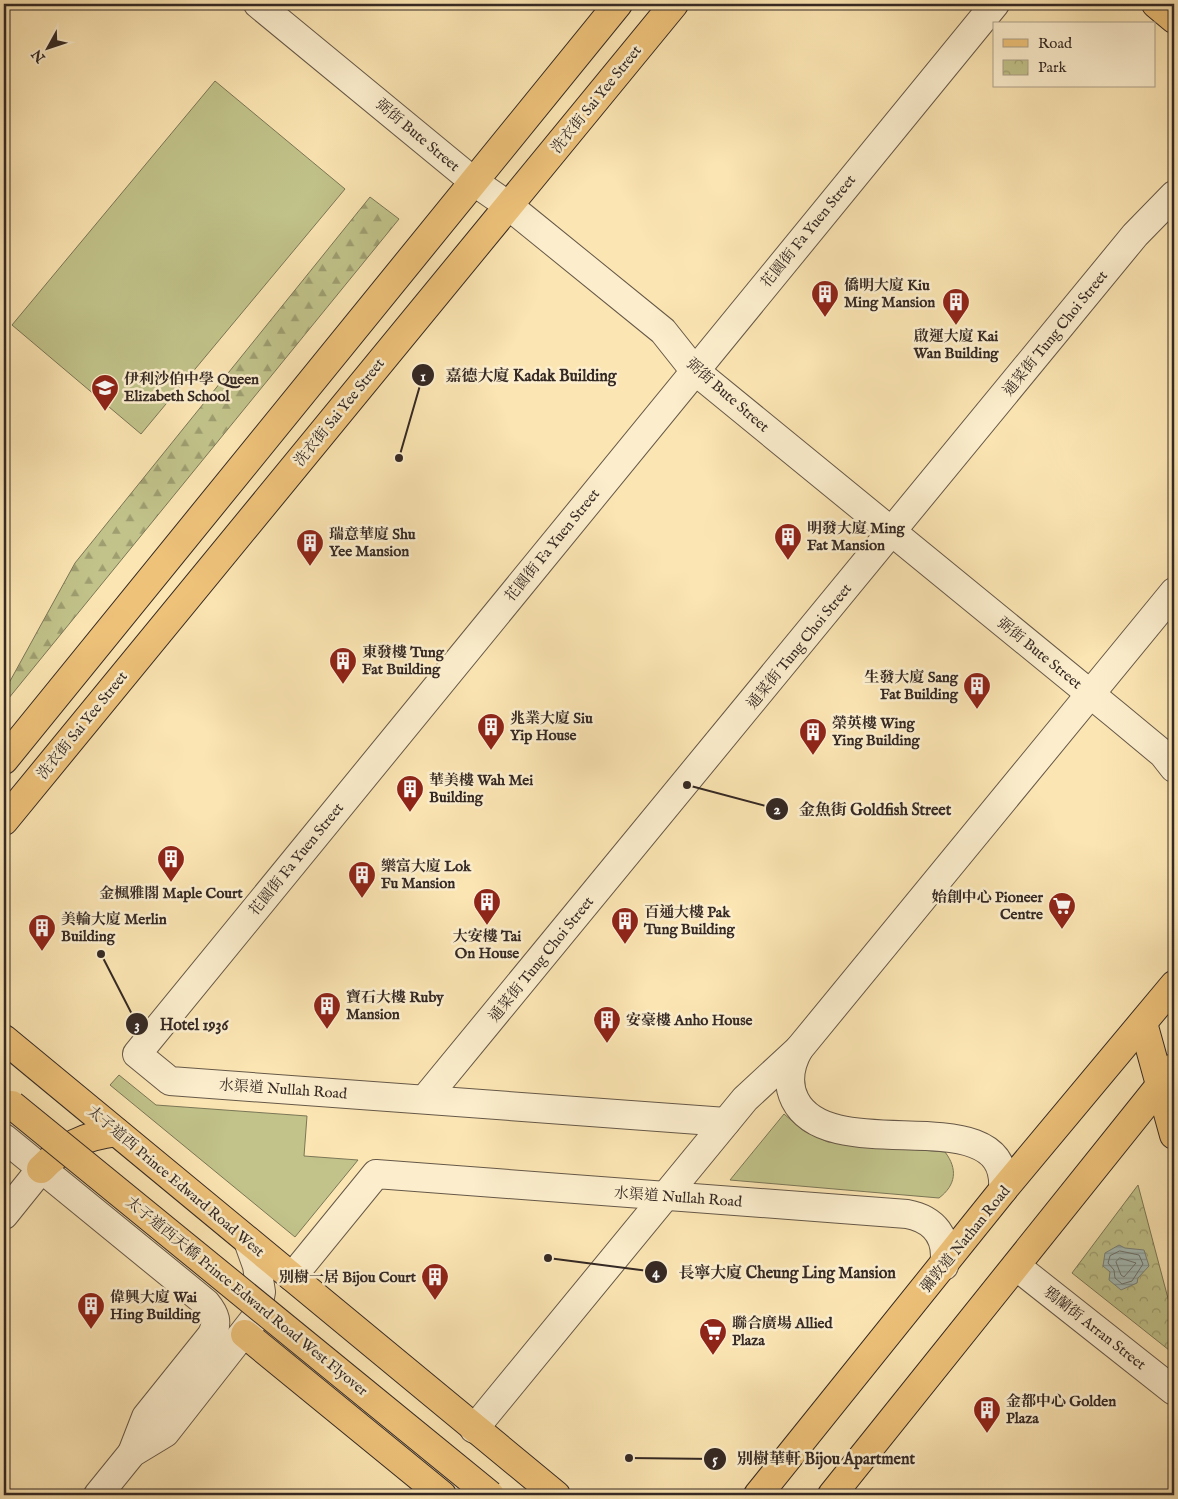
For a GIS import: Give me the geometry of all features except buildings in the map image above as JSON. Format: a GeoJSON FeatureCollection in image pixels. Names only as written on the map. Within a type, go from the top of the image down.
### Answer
{"type":"FeatureCollection","features":[{"type":"Feature","properties":{"kind":"main road"},"geometry":{"type":"LineString","coordinates":[[4,760],[618,4]]}},
{"type":"Feature","properties":{"kind":"main road","name":"洗衣街 Sai Yee Street"},"geometry":{"type":"LineString","coordinates":[[4,821],[674,4]]}},
{"type":"Feature","properties":{"kind":"main road"},"geometry":{"type":"LineString","coordinates":[[1156,4],[1174,19]]}},
{"type":"Feature","properties":{"kind":"main road","name":"彌敦道 Nathan Road"},"geometry":{"type":"LineString","coordinates":[[758,1495],[944,1266],[1003,1190],[1174,985]]}},
{"type":"Feature","properties":{"kind":"main road"},"geometry":{"type":"LineString","coordinates":[[1143,1023],[1168,1076],[1174,1135]]}},
{"type":"Feature","properties":{"kind":"main road","name":"太子道西 Prince Edward Road West"},"geometry":{"type":"LineString","coordinates":[[4,1039],[474,1429],[542,1491]]}},
{"type":"Feature","properties":{"kind":"main road"},"geometry":{"type":"LineString","coordinates":[[832,1495],[1168,1076]]}},
{"type":"Feature","properties":{"kind":"main road","name":"太子道西天橋 Prince Edward Road West Flyover"},"geometry":{"type":"LineString","coordinates":[[4,1098],[490,1495]]}},
{"type":"Feature","properties":{"kind":"main road"},"geometry":{"type":"LineString","coordinates":[[41,1168],[72,1143],[94,1135],[116,1132]]}},
{"type":"Feature","properties":{"kind":"main road"},"geometry":{"type":"LineString","coordinates":[[244,1334],[442,1495]]}},
{"type":"Feature","properties":{"kind":"street","name":"弼街 Bute Street"},"geometry":{"type":"LineString","coordinates":[[258,4],[474,181],[509,206],[663,331],[694,370],[1163,754],[1174,768]]}},
{"type":"Feature","properties":{"kind":"street","name":"花園街 Fa Yuen Street"},"geometry":{"type":"LineString","coordinates":[[170,1081],[137,1054],[995,4]]}},
{"type":"Feature","properties":{"kind":"street","name":"通菜街 Tung Choi Street"},"geometry":{"type":"LineString","coordinates":[[425,1099],[1135,235],[1174,195]]}},
{"type":"Feature","properties":{"kind":"street"},"geometry":{"type":"LineString","coordinates":[[474,1429],[744,1099],[799,1049],[1089,693],[1174,592]]}},
{"type":"Feature","properties":{"kind":"street"},"geometry":{"type":"LineString","coordinates":[[799,1049],[791,1063],[791,1086],[800,1108],[818,1124],[840,1130],[976,1143],[996,1157],[1004,1178],[1003,1190]]}},
{"type":"Feature","properties":{"kind":"street","name":"水渠道 Nullah Road"},"geometry":{"type":"LineString","coordinates":[[170,1081],[726,1122]]}},
{"type":"Feature","properties":{"kind":"street"},"geometry":{"type":"LineString","coordinates":[[4,1138],[206,1303],[216,1320],[215,1329],[211,1336],[146,1417],[132,1453],[98,1495]]}},
{"type":"Feature","properties":{"kind":"street"},"geometry":{"type":"LineString","coordinates":[[4,1215],[41,1168]]}},
{"type":"Feature","properties":{"kind":"street","name":"水渠道 Nullah Road"},"geometry":{"type":"LineString","coordinates":[[292,1277],[376,1174],[920,1216],[932,1223],[941,1234],[946,1255],[944,1266]]}},
{"type":"Feature","properties":{"kind":"street"},"geometry":{"type":"LineString","coordinates":[[132,1453],[166,1433],[256,1317],[261,1292],[257,1266],[248,1240]]}},
{"type":"Feature","properties":{"kind":"street","name":"鴉蘭街 Arran Street"},"geometry":{"type":"LineString","coordinates":[[1016,1266],[1174,1391]]}},
{"type":"Feature","properties":{"kind":"green space"},"geometry":{"type":"Polygon","coordinates":[[[215,81],[345,189],[141,434],[12,325],[215,81]]]}},
{"type":"Feature","properties":{"kind":"green space"},"geometry":{"type":"Polygon","coordinates":[[[370,197],[399,219],[4,704],[4,692],[75,563],[370,197]]]}},
{"type":"Feature","properties":{"kind":"green space"},"geometry":{"type":"Polygon","coordinates":[[[119,1075],[156,1105],[307,1116],[304,1156],[358,1160],[295,1237],[110,1085],[119,1075]]]}},
{"type":"Feature","properties":{"kind":"green space"},"geometry":{"type":"Polygon","coordinates":[[[784,1114],[804,1131],[828,1142],[945,1152],[952,1165],[952,1182],[945,1193],[939,1198],[730,1180],[784,1114]]]}},
{"type":"Feature","properties":{"kind":"green space"},"geometry":{"type":"Polygon","coordinates":[[[1138,1185],[1174,1321],[1174,1354],[1072,1273],[1138,1185]]]}},
{"type":"Feature","properties":{"kind":"water"},"geometry":{"type":"Polygon","coordinates":[[[1119,1245],[1125,1248],[1144,1250],[1149,1266],[1138,1278],[1137,1283],[1121,1290],[1109,1280],[1110,1272],[1103,1266],[1105,1253],[1119,1245]]]}},
{"type":"Feature","properties":{"kind":"place","name":"僑明大廈 Kiu Ming Mansion"},"geometry":{"type":"Point","coordinates":[825,318]}},
{"type":"Feature","properties":{"kind":"place","name":"啟運大廈 Kai Wan Building"},"geometry":{"type":"Point","coordinates":[956,326]}},
{"type":"Feature","properties":{"kind":"place","name":"伊利沙伯中學 Queen Elizabeth School"},"geometry":{"type":"Point","coordinates":[105,412]}},
{"type":"Feature","properties":{"kind":"place","name":"嘉德大廈 Kadak Building"},"geometry":{"type":"Point","coordinates":[399,458]}},
{"type":"Feature","properties":{"kind":"place","name":"明發大廈 Ming Fat Mansion"},"geometry":{"type":"Point","coordinates":[788,561]}},
{"type":"Feature","properties":{"kind":"place","name":"瑞意華廈 Shu Yee Mansion"},"geometry":{"type":"Point","coordinates":[310,567]}},
{"type":"Feature","properties":{"kind":"place","name":"東發樓 Tung Fat Building"},"geometry":{"type":"Point","coordinates":[343,685]}},
{"type":"Feature","properties":{"kind":"place","name":"生發大廈 Sang Fat Building"},"geometry":{"type":"Point","coordinates":[977,710]}},
{"type":"Feature","properties":{"kind":"place","name":"兆業大廈 Siu Yip House"},"geometry":{"type":"Point","coordinates":[491,751]}},
{"type":"Feature","properties":{"kind":"place","name":"榮英樓 Wing Ying Building"},"geometry":{"type":"Point","coordinates":[813,756]}},
{"type":"Feature","properties":{"kind":"place","name":"金魚街 Goldfish Street"},"geometry":{"type":"Point","coordinates":[687,785]}},
{"type":"Feature","properties":{"kind":"place","name":"華美樓 Wah Mei Building"},"geometry":{"type":"Point","coordinates":[410,813]}},
{"type":"Feature","properties":{"kind":"place","name":"金楓雅閣 Maple Court"},"geometry":{"type":"Point","coordinates":[171,883]}},
{"type":"Feature","properties":{"kind":"place","name":"樂富大廈 Lok Fu Mansion"},"geometry":{"type":"Point","coordinates":[362,899]}},
{"type":"Feature","properties":{"kind":"place","name":"大安樓 Tai On House"},"geometry":{"type":"Point","coordinates":[487,926]}},
{"type":"Feature","properties":{"kind":"place","name":"始創中心 Pioneer Centre"},"geometry":{"type":"Point","coordinates":[1062,930]}},
{"type":"Feature","properties":{"kind":"place","name":"百通大樓 Pak Tung Building"},"geometry":{"type":"Point","coordinates":[625,945]}},
{"type":"Feature","properties":{"kind":"place","name":"美輪大廈 Merlin Building"},"geometry":{"type":"Point","coordinates":[42,952]}},
{"type":"Feature","properties":{"kind":"place","name":"Hotel 1936"},"geometry":{"type":"Point","coordinates":[101,954]}},
{"type":"Feature","properties":{"kind":"place","name":"寶石大樓 Ruby Mansion"},"geometry":{"type":"Point","coordinates":[327,1030]}},
{"type":"Feature","properties":{"kind":"place","name":"安豪樓 Anho House"},"geometry":{"type":"Point","coordinates":[607,1044]}},
{"type":"Feature","properties":{"kind":"place","name":"長寧大廈 Cheung Ling Mansion"},"geometry":{"type":"Point","coordinates":[548,1258]}},
{"type":"Feature","properties":{"kind":"place","name":"別樹一居 Bijou Court"},"geometry":{"type":"Point","coordinates":[435,1301]}},
{"type":"Feature","properties":{"kind":"place","name":"偉興大廈 Wai Hing Building"},"geometry":{"type":"Point","coordinates":[91,1330]}},
{"type":"Feature","properties":{"kind":"place","name":"聯合廣場 Allied Plaza"},"geometry":{"type":"Point","coordinates":[713,1356]}},
{"type":"Feature","properties":{"kind":"place","name":"金都中心 Golden Plaza"},"geometry":{"type":"Point","coordinates":[987,1434]}},
{"type":"Feature","properties":{"kind":"place","name":"別樹華軒 Bijou Apartment"},"geometry":{"type":"Point","coordinates":[629,1458]}}]}
